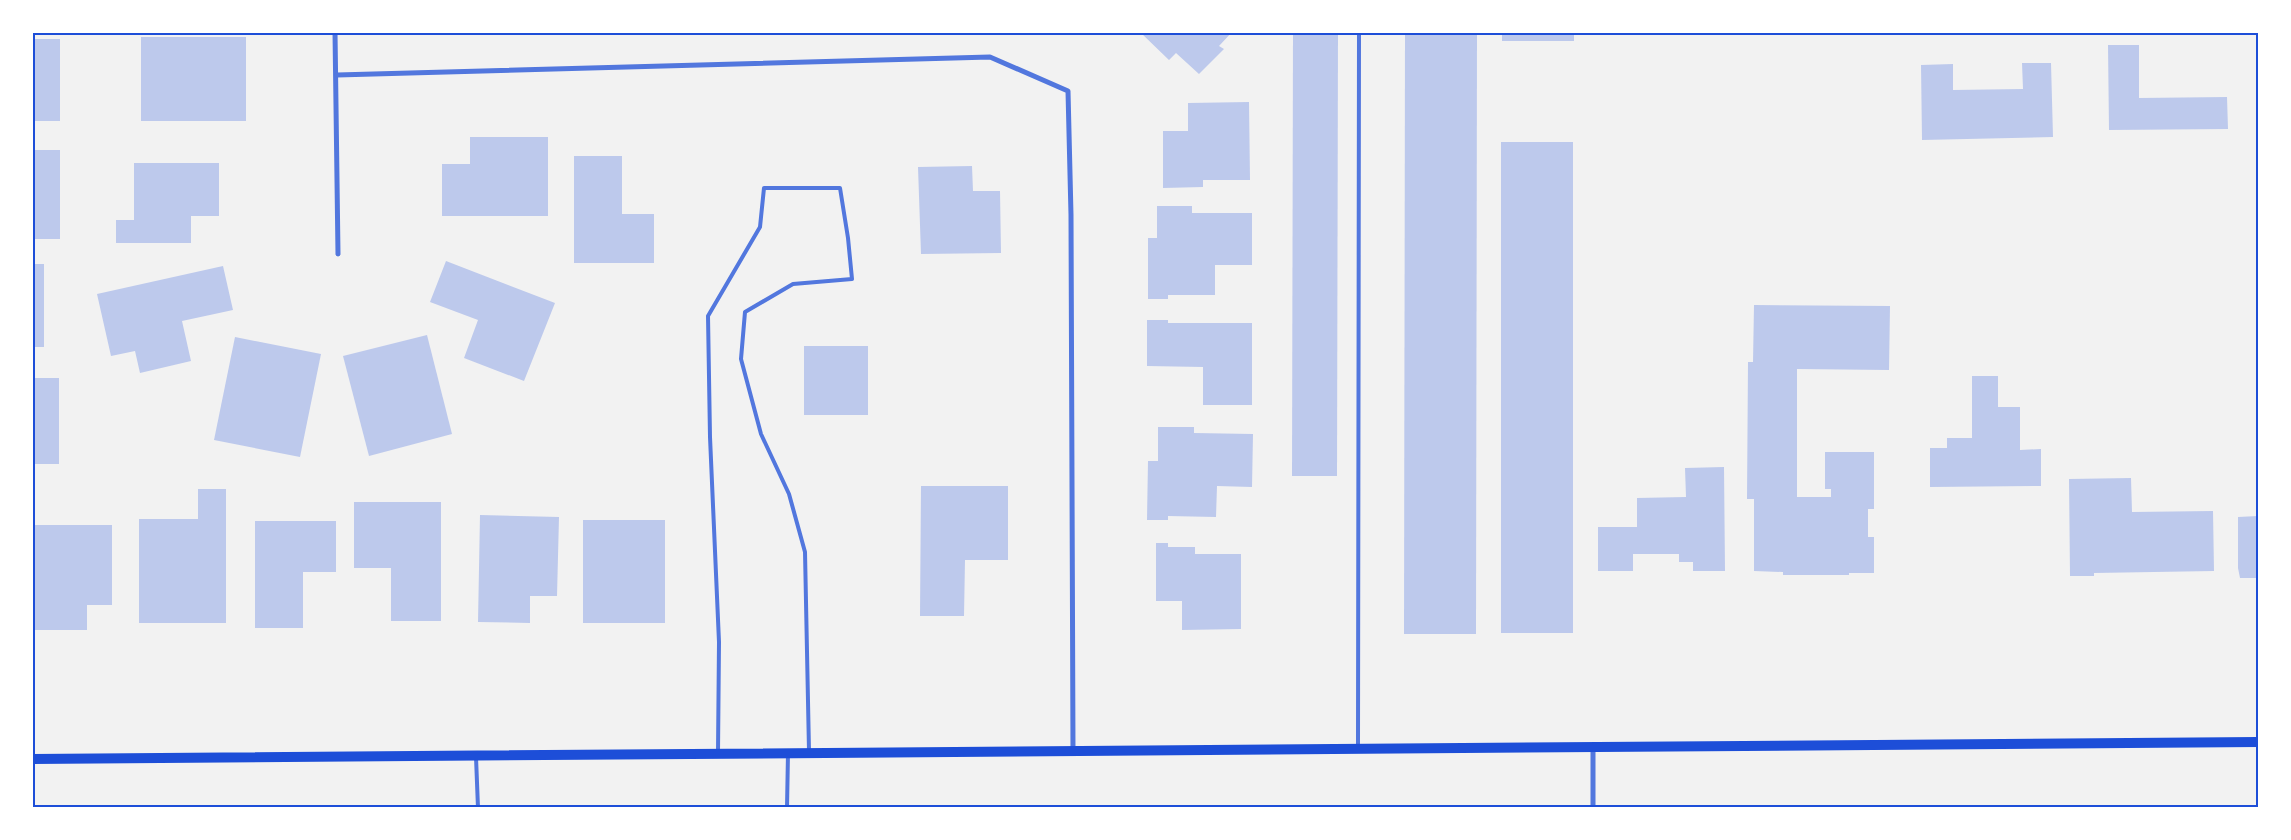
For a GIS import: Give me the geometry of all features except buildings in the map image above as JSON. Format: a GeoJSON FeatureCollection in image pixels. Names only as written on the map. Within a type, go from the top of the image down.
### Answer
{"type":"FeatureCollection","features":[{"type":"Feature","properties":{"kind":"main road"},"geometry":{"type":"LineString","coordinates":[[32,759],[2258,742]]}},
{"type":"Feature","properties":{"kind":"street"},"geometry":{"type":"LineString","coordinates":[[335,32],[338,254]]}},
{"type":"Feature","properties":{"kind":"street"},"geometry":{"type":"LineString","coordinates":[[336,75],[990,57],[1068,91],[1071,215],[1073,751]]}},
{"type":"Feature","properties":{"kind":"street"},"geometry":{"type":"LineString","coordinates":[[1593,747],[1594,808]]}},
{"type":"Feature","properties":{"kind":"lane"},"geometry":{"type":"LineString","coordinates":[[1358,749],[1359,32]]}},
{"type":"Feature","properties":{"kind":"lane"},"geometry":{"type":"LineString","coordinates":[[718,754],[719,642],[710,437],[708,316],[760,227],[764,188],[840,188],[852,279],[793,284],[745,312],[741,359],[761,434],[789,494],[805,552],[809,753]]}},
{"type":"Feature","properties":{"kind":"lane"},"geometry":{"type":"LineString","coordinates":[[787,808],[788,753]]}},
{"type":"Feature","properties":{"kind":"lane"},"geometry":{"type":"LineString","coordinates":[[476,756],[478,808]]}}]}
